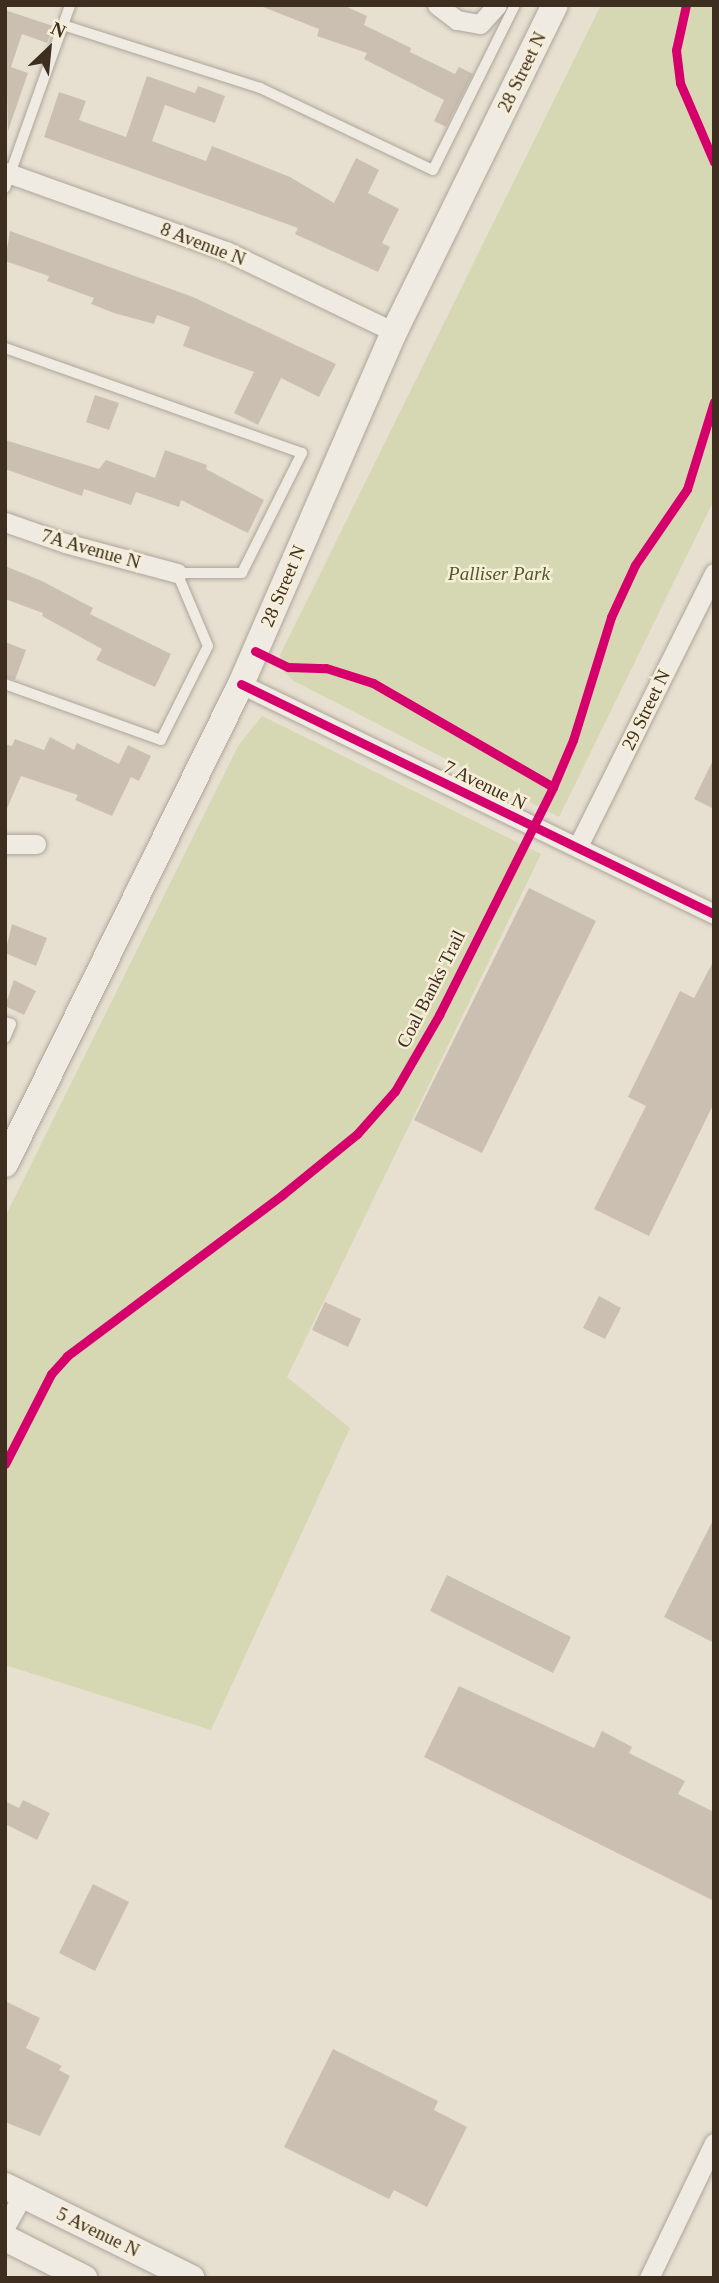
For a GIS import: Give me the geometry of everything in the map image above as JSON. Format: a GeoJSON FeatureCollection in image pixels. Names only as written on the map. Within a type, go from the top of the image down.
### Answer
{"type":"FeatureCollection","features":[{"type":"Feature","properties":{"kind":"main road","name":"28 Street N"},"geometry":{"type":"LineString","coordinates":[[5,1164],[242,684],[394,332],[555,5]]}},
{"type":"Feature","properties":{"kind":"main road","name":"5 Avenue N"},"geometry":{"type":"LineString","coordinates":[[14,2191],[191,2278]]}},
{"type":"Feature","properties":{"kind":"main road"},"geometry":{"type":"LineString","coordinates":[[5,2238],[84,2278]]}},
{"type":"Feature","properties":{"kind":"street"},"geometry":{"type":"LineString","coordinates":[[438,5],[457,20],[480,24],[497,5]]}},
{"type":"Feature","properties":{"kind":"street","name":"8 Avenue N"},"geometry":{"type":"LineString","coordinates":[[7,178],[226,251],[394,332]]}},
{"type":"Feature","properties":{"kind":"street","name":"7A Avenue N"},"geometry":{"type":"LineString","coordinates":[[5,522],[65,543],[177,573]]}},
{"type":"Feature","properties":{"kind":"street","name":"29 Street N"},"geometry":{"type":"LineString","coordinates":[[578,846],[714,573]]}},
{"type":"Feature","properties":{"kind":"street","name":"7 Avenue N"},"geometry":{"type":"LineString","coordinates":[[242,684],[714,914]]}},
{"type":"Feature","properties":{"kind":"street"},"geometry":{"type":"LineString","coordinates":[[5,844],[36,844]]}},
{"type":"Feature","properties":{"kind":"street"},"geometry":{"type":"LineString","coordinates":[[649,2278],[714,2143]]}},
{"type":"Feature","properties":{"kind":"street"},"geometry":{"type":"LineString","coordinates":[[5,2227],[14,2191]]}},
{"type":"Feature","properties":{"kind":"lane"},"geometry":{"type":"LineString","coordinates":[[7,178],[70,5]]}},
{"type":"Feature","properties":{"kind":"lane"},"geometry":{"type":"LineString","coordinates":[[63,25],[260,88],[433,170],[515,5]]}},
{"type":"Feature","properties":{"kind":"lane"},"geometry":{"type":"LineString","coordinates":[[5,348],[302,453],[242,573],[177,573],[208,646],[161,740],[5,684]]}},
{"type":"Feature","properties":{"kind":"lane"},"geometry":{"type":"LineString","coordinates":[[5,1022],[11,1024],[5,1038]]}},
{"type":"Feature","properties":{"kind":"green space","name":"Palliser Park"},"geometry":{"type":"Polygon","coordinates":[[[601,5],[714,5],[714,500],[559,817],[294,681],[282,670],[280,655],[601,5]]]}},
{"type":"Feature","properties":{"kind":"green space"},"geometry":{"type":"Polygon","coordinates":[[[262,716],[541,854],[287,1377],[350,1428],[211,1730],[5,1665],[5,1217],[238,746],[262,716]]]}},
{"type":"Feature","properties":{"kind":"building"},"geometry":{"type":"Polygon","coordinates":[[[258,5],[343,5],[367,16],[364,25],[411,48],[410,52],[455,74],[459,67],[473,74],[446,127],[434,121],[444,100],[364,59],[367,53],[317,36],[319,29],[258,5]]]}},
{"type":"Feature","properties":{"kind":"building"},"geometry":{"type":"Polygon","coordinates":[[[5,10],[53,26],[47,43],[22,34],[11,67],[28,73],[8,131],[5,10]]]}},
{"type":"Feature","properties":{"kind":"building"},"geometry":{"type":"Polygon","coordinates":[[[147,76],[195,93],[198,86],[225,96],[215,123],[165,105],[152,141],[206,161],[212,146],[290,177],[334,203],[356,158],[379,170],[368,193],[399,209],[382,243],[390,247],[378,272],[295,234],[298,228],[44,137],[59,92],[86,101],[79,120],[126,137],[147,76]]]}},
{"type":"Feature","properties":{"kind":"building"},"geometry":{"type":"Polygon","coordinates":[[[10,231],[193,297],[336,364],[319,397],[281,378],[258,425],[234,413],[254,372],[183,346],[190,327],[157,315],[154,324],[114,313],[91,304],[94,298],[47,281],[49,276],[5,261],[10,231]]]}},
{"type":"Feature","properties":{"kind":"building"},"geometry":{"type":"Polygon","coordinates":[[[95,395],[119,403],[109,430],[86,422],[95,395]]]}},
{"type":"Feature","properties":{"kind":"building"},"geometry":{"type":"Polygon","coordinates":[[[5,440],[99,469],[106,460],[155,478],[165,450],[207,465],[206,469],[264,500],[248,533],[181,500],[179,507],[136,492],[131,505],[84,489],[82,496],[5,469],[5,440]]]}},
{"type":"Feature","properties":{"kind":"building"},"geometry":{"type":"Polygon","coordinates":[[[5,566],[42,581],[93,608],[90,614],[171,654],[155,687],[96,660],[102,649],[42,616],[43,613],[5,599],[5,566]]]}},
{"type":"Feature","properties":{"kind":"building"},"geometry":{"type":"Polygon","coordinates":[[[5,642],[26,650],[15,680],[5,677],[5,642]]]}},
{"type":"Feature","properties":{"kind":"building"},"geometry":{"type":"Polygon","coordinates":[[[50,737],[74,750],[77,743],[119,764],[128,745],[151,756],[139,781],[131,777],[112,816],[75,800],[78,795],[21,776],[5,813],[5,744],[12,746],[15,739],[44,750],[50,737]]]}},
{"type":"Feature","properties":{"kind":"building"},"geometry":{"type":"Polygon","coordinates":[[[714,758],[714,809],[694,799],[714,758]]]}},
{"type":"Feature","properties":{"kind":"building"},"geometry":{"type":"Polygon","coordinates":[[[529,888],[596,921],[482,1153],[414,1120],[529,888]]]}},
{"type":"Feature","properties":{"kind":"building"},"geometry":{"type":"Polygon","coordinates":[[[12,924],[47,938],[36,966],[5,953],[12,924]]]}},
{"type":"Feature","properties":{"kind":"building"},"geometry":{"type":"Polygon","coordinates":[[[714,960],[714,1103],[649,1236],[594,1209],[646,1106],[628,1097],[680,991],[694,998],[714,960]]]}},
{"type":"Feature","properties":{"kind":"building"},"geometry":{"type":"Polygon","coordinates":[[[14,980],[36,991],[24,1015],[5,1006],[14,980]]]}},
{"type":"Feature","properties":{"kind":"building"},"geometry":{"type":"Polygon","coordinates":[[[599,1296],[621,1308],[605,1339],[583,1328],[599,1296]]]}},
{"type":"Feature","properties":{"kind":"building"},"geometry":{"type":"Polygon","coordinates":[[[325,1302],[361,1319],[348,1347],[312,1330],[325,1302]]]}},
{"type":"Feature","properties":{"kind":"building"},"geometry":{"type":"Polygon","coordinates":[[[714,1518],[714,1643],[664,1617],[714,1518]]]}},
{"type":"Feature","properties":{"kind":"building"},"geometry":{"type":"Polygon","coordinates":[[[447,1575],[571,1637],[553,1673],[430,1611],[447,1575]]]}},
{"type":"Feature","properties":{"kind":"building"},"geometry":{"type":"Polygon","coordinates":[[[459,1686],[594,1748],[602,1731],[632,1747],[629,1753],[685,1781],[678,1794],[714,1812],[714,1901],[424,1757],[459,1686]]]}},
{"type":"Feature","properties":{"kind":"building"},"geometry":{"type":"Polygon","coordinates":[[[23,1800],[50,1813],[37,1840],[5,1824],[5,1801],[19,1808],[23,1800]]]}},
{"type":"Feature","properties":{"kind":"building"},"geometry":{"type":"Polygon","coordinates":[[[93,1884],[129,1902],[95,1971],[59,1953],[93,1884]]]}},
{"type":"Feature","properties":{"kind":"building"},"geometry":{"type":"Polygon","coordinates":[[[5,2001],[40,2018],[26,2048],[62,2066],[59,2070],[70,2076],[40,2136],[5,2122],[5,2001]]]}},
{"type":"Feature","properties":{"kind":"building"},"geometry":{"type":"Polygon","coordinates":[[[333,2049],[438,2101],[434,2110],[467,2127],[427,2207],[394,2190],[389,2199],[284,2147],[333,2049]]]}},
{"type":"Feature","properties":{"kind":"cycle path"},"geometry":{"type":"LineString","coordinates":[[686,5],[676,50],[680,83],[714,162]]}},
{"type":"Feature","properties":{"kind":"cycle path","name":"Coal Banks Trail"},"geometry":{"type":"LineString","coordinates":[[5,1464],[51,1374],[67,1356],[282,1195],[357,1134],[395,1091],[439,1015],[553,787],[573,740],[611,617],[635,565],[687,489],[714,402]]}},
{"type":"Feature","properties":{"kind":"cycle path"},"geometry":{"type":"LineString","coordinates":[[255,651],[288,667],[326,668],[373,683],[553,787]]}},
{"type":"Feature","properties":{"kind":"cycle path"},"geometry":{"type":"LineString","coordinates":[[241,684],[714,914]]}}]}
